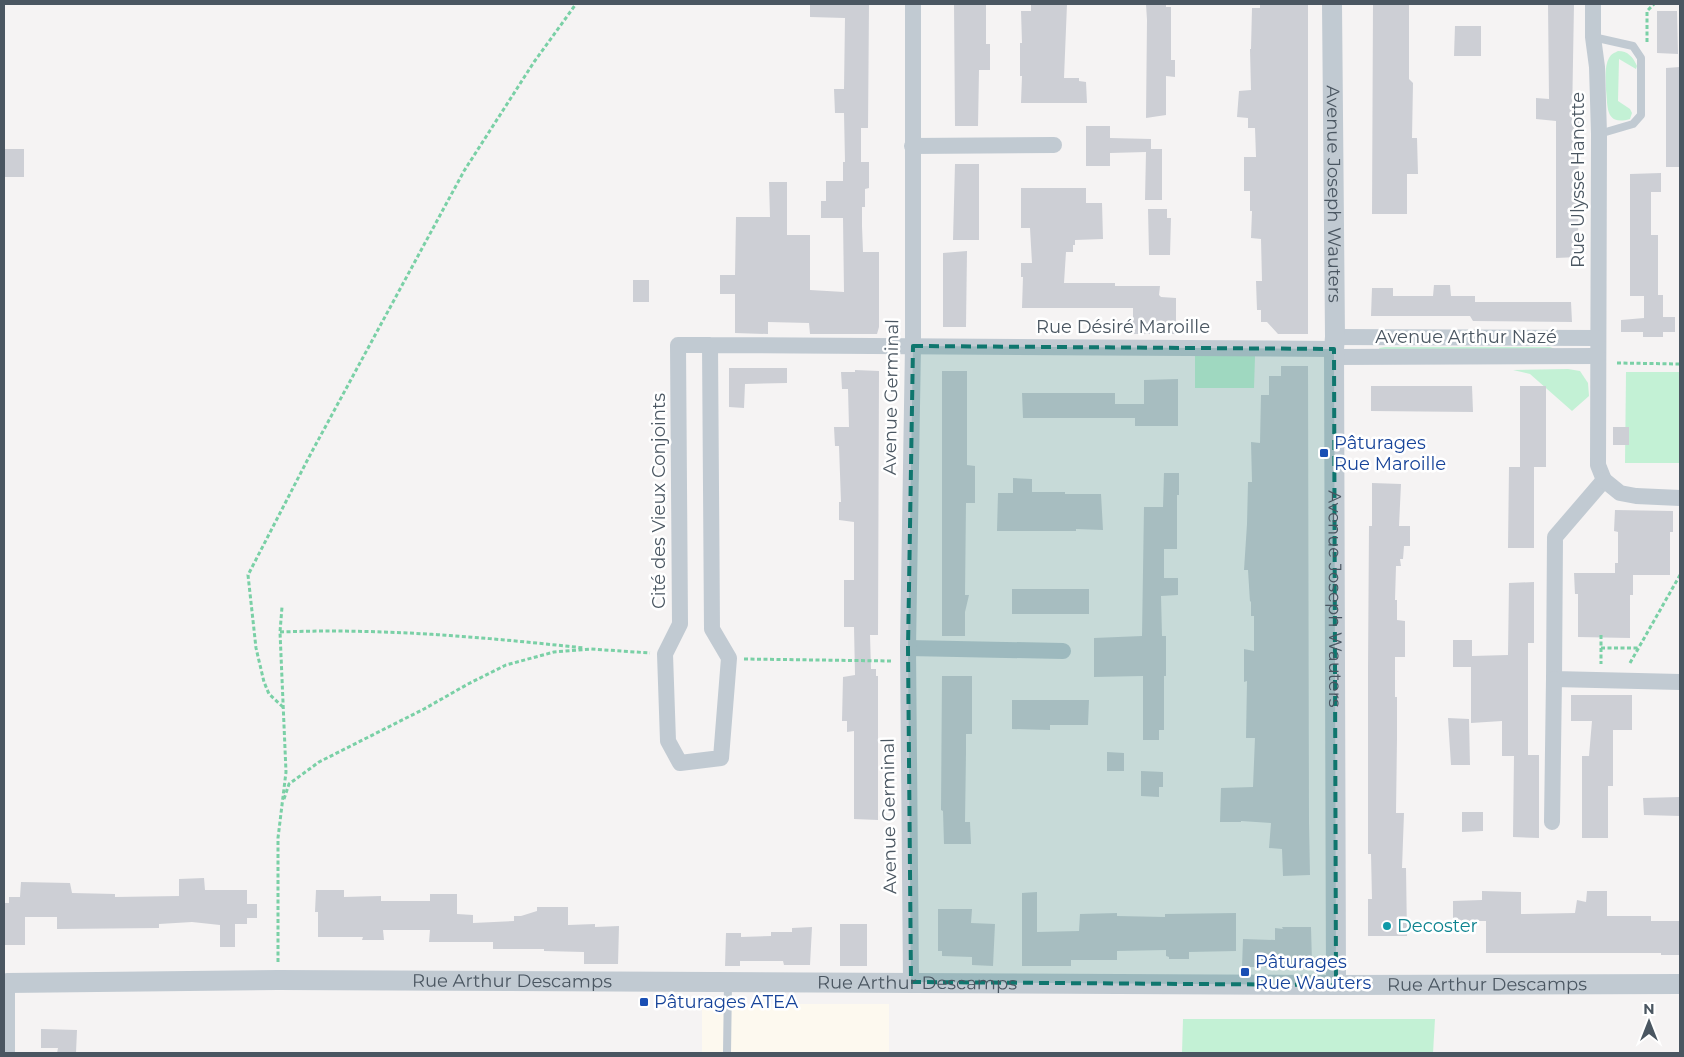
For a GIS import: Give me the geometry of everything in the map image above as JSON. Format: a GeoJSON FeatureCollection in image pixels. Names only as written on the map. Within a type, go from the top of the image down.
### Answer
{"type":"FeatureCollection","features":[{"type":"Feature","properties":{"kind":"street","name":"Avenue Germinal"},"geometry":{"type":"LineString","coordinates":[[911,982],[908,655],[913,346],[913,4]]}},
{"type":"Feature","properties":{"kind":"street","name":"Avenue Joseph Wauters"},"geometry":{"type":"LineString","coordinates":[[1332,4],[1336,984]]}},
{"type":"Feature","properties":{"kind":"street","name":"Rue Ulysse Hanotte"},"geometry":{"type":"LineString","coordinates":[[1593,4],[1593,38],[1597,67],[1598,134],[1598,465],[1604,480]]}},
{"type":"Feature","properties":{"kind":"street"},"geometry":{"type":"LineString","coordinates":[[912,146],[1054,144]]}},
{"type":"Feature","properties":{"kind":"street","name":"Avenue Arthur Nazé"},"geometry":{"type":"LineString","coordinates":[[1334,348],[1598,338]]}},
{"type":"Feature","properties":{"kind":"street","name":"Cité des Vieux Conjoints"},"geometry":{"type":"LineString","coordinates":[[729,658],[722,758],[680,763],[668,741],[665,654],[680,624],[678,345],[913,346]]}},
{"type":"Feature","properties":{"kind":"street"},"geometry":{"type":"LineString","coordinates":[[710,345],[712,629],[729,658]]}},
{"type":"Feature","properties":{"kind":"street","name":"Rue Désiré Maroille"},"geometry":{"type":"LineString","coordinates":[[913,346],[1334,348]]}},
{"type":"Feature","properties":{"kind":"street","name":"Avenue Arthur Nazé"},"geometry":{"type":"LineString","coordinates":[[1334,348],[1598,356]]}},
{"type":"Feature","properties":{"kind":"street"},"geometry":{"type":"LineString","coordinates":[[1552,822],[1554,537],[1604,480],[1620,493],[1636,496],[1680,498]]}},
{"type":"Feature","properties":{"kind":"street"},"geometry":{"type":"LineString","coordinates":[[908,655],[1063,651]]}},
{"type":"Feature","properties":{"kind":"street"},"geometry":{"type":"LineString","coordinates":[[1554,679],[1680,682]]}},
{"type":"Feature","properties":{"kind":"street","name":"Rue Arthur Descamps"},"geometry":{"type":"LineString","coordinates":[[6,983],[278,980],[1680,984]]}},
{"type":"Feature","properties":{"kind":"street"},"geometry":{"type":"LineString","coordinates":[[6,983],[7,1053]]}},
{"type":"Feature","properties":{"kind":"lane"},"geometry":{"type":"LineString","coordinates":[[1593,38],[1633,46],[1641,58],[1641,115],[1633,124],[1598,134]]}},
{"type":"Feature","properties":{"kind":"lane"},"geometry":{"type":"LineString","coordinates":[[727,1053],[728,982]]}},
{"type":"Feature","properties":{"kind":"path"},"geometry":{"type":"LineString","coordinates":[[284,707],[269,694],[264,682],[256,648],[248,576],[309,457],[464,171],[534,62],[576,4]]}},
{"type":"Feature","properties":{"kind":"path"},"geometry":{"type":"LineString","coordinates":[[1641,58],[1647,49],[1647,11],[1654,4]]}},
{"type":"Feature","properties":{"kind":"path"},"geometry":{"type":"LineString","coordinates":[[1617,363],[1680,364]]}},
{"type":"Feature","properties":{"kind":"path"},"geometry":{"type":"LineString","coordinates":[[1620,680],[1680,575]]}},
{"type":"Feature","properties":{"kind":"path"},"geometry":{"type":"LineString","coordinates":[[278,980],[278,838],[286,772],[280,632],[282,607]]}},
{"type":"Feature","properties":{"kind":"path"},"geometry":{"type":"LineString","coordinates":[[280,632],[316,631],[485,637],[591,649],[665,654]]}},
{"type":"Feature","properties":{"kind":"path"},"geometry":{"type":"LineString","coordinates":[[1601,635],[1601,680]]}},
{"type":"Feature","properties":{"kind":"path"},"geometry":{"type":"LineString","coordinates":[[1601,648],[1639,648]]}},
{"type":"Feature","properties":{"kind":"path"},"geometry":{"type":"LineString","coordinates":[[284,799],[289,784],[319,762],[506,665],[554,652],[591,649]]}},
{"type":"Feature","properties":{"kind":"path"},"geometry":{"type":"LineString","coordinates":[[729,658],[908,655]]}},
{"type":"Feature","properties":{"kind":"highlighted area"},"geometry":{"type":"Polygon","coordinates":[[[913,346],[1334,349],[1336,985],[911,982],[908,648],[913,346]]]}},
{"type":"Feature","properties":{"kind":"shaded area"},"geometry":{"type":"Polygon","coordinates":[[[702,1004],[889,1004],[889,1053],[702,1053],[702,1004]]]}},
{"type":"Feature","properties":{"kind":"green space"},"geometry":{"type":"Polygon","coordinates":[[[1618,51],[1630,55],[1637,66],[1636,69],[1619,59],[1618,101],[1630,109],[1632,113],[1630,119],[1622,120],[1616,120],[1609,113],[1606,90],[1606,65],[1611,56],[1618,51]]]}},
{"type":"Feature","properties":{"kind":"green space"},"geometry":{"type":"Polygon","coordinates":[[[1550,347],[1555,349],[1381,352],[1379,348],[1550,347]]]}},
{"type":"Feature","properties":{"kind":"green space"},"geometry":{"type":"Polygon","coordinates":[[[1195,355],[1255,356],[1254,388],[1195,388],[1195,355]]]}},
{"type":"Feature","properties":{"kind":"green space"},"geometry":{"type":"Polygon","coordinates":[[[1568,369],[1580,371],[1588,383],[1589,396],[1572,411],[1530,374],[1513,370],[1568,369]]]}},
{"type":"Feature","properties":{"kind":"green space"},"geometry":{"type":"Polygon","coordinates":[[[1626,372],[1680,372],[1680,463],[1625,463],[1626,372]]]}},
{"type":"Feature","properties":{"kind":"green space"},"geometry":{"type":"Polygon","coordinates":[[[1183,1019],[1435,1019],[1433,1053],[1182,1053],[1183,1019]]]}},
{"type":"Feature","properties":{"kind":"building"},"geometry":{"type":"Polygon","coordinates":[[[810,4],[869,4],[868,128],[861,128],[861,162],[869,162],[869,188],[865,189],[865,207],[862,207],[862,226],[863,252],[879,252],[879,327],[877,334],[810,334],[809,323],[768,322],[768,334],[735,333],[735,294],[720,294],[720,275],[735,275],[736,217],[770,217],[769,182],[787,182],[787,235],[810,235],[810,290],[844,292],[843,218],[821,218],[821,201],[826,201],[826,181],[843,181],[843,162],[845,162],[844,113],[835,113],[834,89],[844,89],[845,18],[810,17],[810,4]]]}},
{"type":"Feature","properties":{"kind":"building"},"geometry":{"type":"Polygon","coordinates":[[[954,4],[986,4],[986,44],[990,44],[990,70],[979,70],[978,126],[955,126],[954,4]]]}},
{"type":"Feature","properties":{"kind":"building"},"geometry":{"type":"Polygon","coordinates":[[[1031,4],[1067,4],[1064,78],[1079,78],[1079,81],[1086,82],[1087,103],[1021,103],[1021,11],[1031,11],[1031,4]]]}},
{"type":"Feature","properties":{"kind":"building"},"geometry":{"type":"Polygon","coordinates":[[[1146,4],[1166,4],[1166,7],[1171,7],[1171,60],[1175,60],[1175,77],[1166,76],[1166,115],[1146,118],[1147,20],[1146,4]]]}},
{"type":"Feature","properties":{"kind":"building"},"geometry":{"type":"Polygon","coordinates":[[[1260,4],[1308,4],[1308,334],[1278,334],[1267,322],[1261,322],[1261,310],[1257,310],[1256,281],[1262,281],[1261,239],[1251,238],[1252,211],[1250,211],[1250,191],[1244,191],[1244,157],[1256,157],[1255,128],[1248,128],[1248,118],[1237,117],[1239,91],[1251,90],[1252,8],[1260,8],[1260,4]]]}},
{"type":"Feature","properties":{"kind":"building"},"geometry":{"type":"Polygon","coordinates":[[[1373,4],[1409,4],[1409,79],[1413,83],[1412,138],[1417,138],[1418,174],[1407,174],[1407,214],[1372,214],[1373,4]]]}},
{"type":"Feature","properties":{"kind":"building"},"geometry":{"type":"Polygon","coordinates":[[[1548,4],[1574,4],[1572,118],[1579,118],[1578,257],[1556,258],[1556,121],[1536,119],[1536,98],[1549,99],[1548,4]]]}},
{"type":"Feature","properties":{"kind":"building"},"geometry":{"type":"Polygon","coordinates":[[[1657,11],[1677,11],[1678,54],[1657,53],[1657,11]]]}},
{"type":"Feature","properties":{"kind":"building"},"geometry":{"type":"Polygon","coordinates":[[[1455,26],[1481,26],[1481,56],[1454,56],[1455,26]]]}},
{"type":"Feature","properties":{"kind":"building"},"geometry":{"type":"Polygon","coordinates":[[[1680,67],[1680,167],[1666,167],[1666,68],[1680,67]]]}},
{"type":"Feature","properties":{"kind":"building"},"geometry":{"type":"Polygon","coordinates":[[[1086,126],[1110,126],[1110,138],[1151,139],[1151,149],[1162,149],[1162,200],[1145,200],[1146,152],[1110,153],[1110,166],[1086,166],[1086,126]]]}},
{"type":"Feature","properties":{"kind":"building"},"geometry":{"type":"Polygon","coordinates":[[[4,149],[24,149],[24,177],[4,177],[4,149]]]}},
{"type":"Feature","properties":{"kind":"building"},"geometry":{"type":"Polygon","coordinates":[[[955,164],[979,164],[979,240],[953,240],[955,164]]]}},
{"type":"Feature","properties":{"kind":"building"},"geometry":{"type":"Polygon","coordinates":[[[1661,173],[1661,192],[1651,192],[1651,235],[1658,235],[1658,295],[1663,295],[1663,317],[1675,317],[1675,332],[1663,332],[1663,337],[1643,337],[1643,332],[1621,332],[1621,320],[1644,318],[1644,296],[1630,296],[1630,174],[1661,173]]]}},
{"type":"Feature","properties":{"kind":"building"},"geometry":{"type":"Polygon","coordinates":[[[1021,188],[1086,188],[1086,203],[1102,203],[1103,239],[1075,240],[1073,252],[1066,252],[1064,283],[1115,283],[1115,286],[1160,286],[1159,295],[1161,297],[1176,298],[1176,334],[1133,334],[1133,308],[1022,308],[1023,277],[1021,277],[1021,263],[1032,263],[1030,228],[1021,228],[1021,188]]]}},
{"type":"Feature","properties":{"kind":"building"},"geometry":{"type":"Polygon","coordinates":[[[1148,209],[1167,209],[1167,218],[1171,218],[1170,255],[1149,255],[1148,209]]]}},
{"type":"Feature","properties":{"kind":"building"},"geometry":{"type":"Polygon","coordinates":[[[967,251],[966,327],[943,327],[943,253],[967,251]]]}},
{"type":"Feature","properties":{"kind":"building"},"geometry":{"type":"Polygon","coordinates":[[[633,280],[649,280],[649,302],[633,302],[633,280]]]}},
{"type":"Feature","properties":{"kind":"building"},"geometry":{"type":"Polygon","coordinates":[[[1434,285],[1450,285],[1451,296],[1475,296],[1475,302],[1571,302],[1572,322],[1473,321],[1470,316],[1371,316],[1372,288],[1393,288],[1393,296],[1433,296],[1434,285]]]}},
{"type":"Feature","properties":{"kind":"building"},"geometry":{"type":"Polygon","coordinates":[[[1281,366],[1308,366],[1310,875],[1283,876],[1282,849],[1269,848],[1271,823],[1220,822],[1221,788],[1253,787],[1255,738],[1246,738],[1247,681],[1244,682],[1244,649],[1254,651],[1254,616],[1251,616],[1248,570],[1244,570],[1248,482],[1252,482],[1251,442],[1260,443],[1261,395],[1269,395],[1269,376],[1281,376],[1281,366]]]}},
{"type":"Feature","properties":{"kind":"building"},"geometry":{"type":"Polygon","coordinates":[[[729,368],[787,368],[787,383],[745,384],[744,408],[729,407],[729,368]]]}},
{"type":"Feature","properties":{"kind":"building"},"geometry":{"type":"Polygon","coordinates":[[[855,370],[879,371],[878,635],[870,635],[871,669],[876,669],[876,676],[878,676],[878,820],[854,819],[854,731],[847,732],[847,721],[842,721],[843,677],[855,675],[854,627],[844,627],[844,580],[854,580],[854,522],[839,520],[839,502],[841,502],[839,446],[835,446],[834,427],[849,427],[848,389],[842,389],[841,372],[855,372],[855,370]]]}},
{"type":"Feature","properties":{"kind":"building"},"geometry":{"type":"Polygon","coordinates":[[[942,371],[967,371],[967,465],[975,466],[975,503],[966,503],[965,595],[969,595],[965,612],[965,636],[942,636],[942,371]]]}},
{"type":"Feature","properties":{"kind":"building"},"geometry":{"type":"Polygon","coordinates":[[[1178,379],[1178,426],[1135,426],[1135,418],[1023,418],[1022,393],[1115,393],[1115,404],[1144,404],[1144,380],[1178,379]]]}},
{"type":"Feature","properties":{"kind":"building"},"geometry":{"type":"Polygon","coordinates":[[[1371,386],[1472,386],[1473,412],[1371,411],[1371,386]]]}},
{"type":"Feature","properties":{"kind":"building"},"geometry":{"type":"Polygon","coordinates":[[[1520,386],[1546,386],[1546,467],[1534,467],[1534,548],[1508,548],[1509,467],[1520,467],[1520,386]]]}},
{"type":"Feature","properties":{"kind":"building"},"geometry":{"type":"Polygon","coordinates":[[[1613,427],[1629,427],[1629,445],[1613,445],[1613,427]]]}},
{"type":"Feature","properties":{"kind":"building"},"geometry":{"type":"Polygon","coordinates":[[[1164,473],[1179,473],[1177,549],[1164,549],[1164,578],[1178,578],[1178,595],[1161,596],[1162,636],[1166,636],[1164,730],[1159,730],[1159,740],[1143,740],[1143,676],[1094,677],[1094,638],[1142,636],[1144,507],[1163,507],[1164,473]]]}},
{"type":"Feature","properties":{"kind":"building"},"geometry":{"type":"Polygon","coordinates":[[[1013,478],[1032,479],[1032,492],[1101,494],[1103,530],[997,531],[998,493],[1013,493],[1013,478]]]}},
{"type":"Feature","properties":{"kind":"building"},"geometry":{"type":"Polygon","coordinates":[[[1372,483],[1401,484],[1399,526],[1410,526],[1410,546],[1404,546],[1403,559],[1400,559],[1401,566],[1396,566],[1395,600],[1397,600],[1397,620],[1405,621],[1405,657],[1395,657],[1395,697],[1397,697],[1396,813],[1404,813],[1402,868],[1406,868],[1407,936],[1368,936],[1368,899],[1372,899],[1371,854],[1368,854],[1368,668],[1369,526],[1372,526],[1372,483]]]}},
{"type":"Feature","properties":{"kind":"building"},"geometry":{"type":"Polygon","coordinates":[[[1615,510],[1673,511],[1673,532],[1670,532],[1670,575],[1633,575],[1633,595],[1630,595],[1630,638],[1578,637],[1578,594],[1575,594],[1574,573],[1615,573],[1615,563],[1618,563],[1618,532],[1614,531],[1615,510]]]}},
{"type":"Feature","properties":{"kind":"building"},"geometry":{"type":"Polygon","coordinates":[[[1534,582],[1534,643],[1528,643],[1528,755],[1539,755],[1539,838],[1513,837],[1514,756],[1502,756],[1502,721],[1471,723],[1471,667],[1453,667],[1453,640],[1472,640],[1472,656],[1508,655],[1509,583],[1534,582]]]}},
{"type":"Feature","properties":{"kind":"building"},"geometry":{"type":"Polygon","coordinates":[[[1012,589],[1089,589],[1089,614],[1012,614],[1012,589]]]}},
{"type":"Feature","properties":{"kind":"building"},"geometry":{"type":"Polygon","coordinates":[[[942,676],[972,676],[972,734],[966,734],[965,822],[970,822],[971,844],[944,844],[943,811],[941,810],[942,676]]]}},
{"type":"Feature","properties":{"kind":"building"},"geometry":{"type":"Polygon","coordinates":[[[1571,695],[1632,695],[1632,730],[1613,730],[1613,786],[1608,786],[1608,838],[1582,838],[1582,756],[1589,756],[1592,721],[1571,721],[1571,695]]]}},
{"type":"Feature","properties":{"kind":"building"},"geometry":{"type":"Polygon","coordinates":[[[1012,700],[1089,700],[1088,725],[1050,725],[1050,730],[1012,729],[1012,700]]]}},
{"type":"Feature","properties":{"kind":"building"},"geometry":{"type":"Polygon","coordinates":[[[1448,718],[1469,719],[1470,765],[1451,765],[1448,718]]]}},
{"type":"Feature","properties":{"kind":"building"},"geometry":{"type":"Polygon","coordinates":[[[1107,752],[1124,753],[1124,771],[1107,771],[1107,752]]]}},
{"type":"Feature","properties":{"kind":"building"},"geometry":{"type":"Polygon","coordinates":[[[1141,771],[1163,772],[1163,787],[1159,787],[1159,797],[1141,796],[1141,771]]]}},
{"type":"Feature","properties":{"kind":"building"},"geometry":{"type":"Polygon","coordinates":[[[1680,797],[1680,816],[1644,815],[1643,798],[1680,797]]]}},
{"type":"Feature","properties":{"kind":"building"},"geometry":{"type":"Polygon","coordinates":[[[1462,812],[1483,812],[1483,831],[1462,832],[1462,812]]]}},
{"type":"Feature","properties":{"kind":"building"},"geometry":{"type":"Polygon","coordinates":[[[204,878],[205,890],[247,890],[247,904],[257,904],[257,918],[247,918],[247,924],[235,924],[235,947],[220,947],[220,925],[192,922],[159,924],[159,928],[57,929],[57,917],[25,917],[25,945],[4,945],[4,903],[9,903],[9,897],[20,897],[21,882],[70,883],[72,893],[115,894],[115,897],[179,896],[179,879],[204,878]]]}},
{"type":"Feature","properties":{"kind":"building"},"geometry":{"type":"Polygon","coordinates":[[[316,890],[344,890],[344,897],[381,896],[381,901],[430,901],[430,894],[457,894],[457,914],[473,915],[473,923],[514,921],[514,916],[537,911],[537,907],[568,907],[568,925],[595,924],[595,927],[619,926],[618,964],[584,964],[584,952],[544,951],[544,949],[493,949],[493,942],[429,942],[430,930],[383,930],[384,940],[362,940],[363,937],[318,937],[318,912],[315,912],[316,890]]]}},
{"type":"Feature","properties":{"kind":"building"},"geometry":{"type":"Polygon","coordinates":[[[1482,891],[1521,892],[1521,914],[1575,913],[1577,900],[1586,902],[1587,891],[1607,891],[1607,916],[1651,916],[1651,921],[1680,921],[1680,955],[1661,955],[1661,953],[1486,953],[1486,921],[1453,921],[1453,901],[1482,900],[1482,891]]]}},
{"type":"Feature","properties":{"kind":"building"},"geometry":{"type":"Polygon","coordinates":[[[1037,892],[1037,932],[1079,931],[1080,914],[1117,913],[1117,916],[1165,917],[1165,914],[1236,913],[1236,951],[1189,952],[1189,959],[1169,959],[1166,956],[1166,950],[1117,951],[1117,960],[1071,960],[1071,966],[1022,966],[1022,893],[1037,892]]]}},
{"type":"Feature","properties":{"kind":"building"},"geometry":{"type":"Polygon","coordinates":[[[938,909],[972,909],[971,923],[995,924],[993,966],[972,965],[972,957],[942,956],[942,951],[938,951],[938,909]]]}},
{"type":"Feature","properties":{"kind":"building"},"geometry":{"type":"Polygon","coordinates":[[[840,924],[867,924],[867,966],[840,966],[840,924]]]}},
{"type":"Feature","properties":{"kind":"building"},"geometry":{"type":"Polygon","coordinates":[[[812,927],[810,965],[784,965],[783,961],[740,961],[740,966],[725,966],[726,933],[741,933],[741,937],[771,936],[771,932],[792,932],[792,928],[812,927]]]}},
{"type":"Feature","properties":{"kind":"building"},"geometry":{"type":"Polygon","coordinates":[[[1282,927],[1311,927],[1312,963],[1307,967],[1242,967],[1243,939],[1275,940],[1275,928],[1283,929],[1282,927]]]}},
{"type":"Feature","properties":{"kind":"building"},"geometry":{"type":"Polygon","coordinates":[[[41,1029],[77,1030],[76,1053],[57,1053],[58,1048],[41,1048],[41,1029]]]}},
{"type":"Feature","properties":{"kind":"place","name":"Pâturages Rue Maroille"},"geometry":{"type":"Point","coordinates":[1324,453]}},
{"type":"Feature","properties":{"kind":"place","name":"Decoster"},"geometry":{"type":"Point","coordinates":[1387,926]}},
{"type":"Feature","properties":{"kind":"place","name":"Pâturages Rue Wauters"},"geometry":{"type":"Point","coordinates":[1245,972]}},
{"type":"Feature","properties":{"kind":"place","name":"Pâturages ATEA"},"geometry":{"type":"Point","coordinates":[644,1002]}}]}
